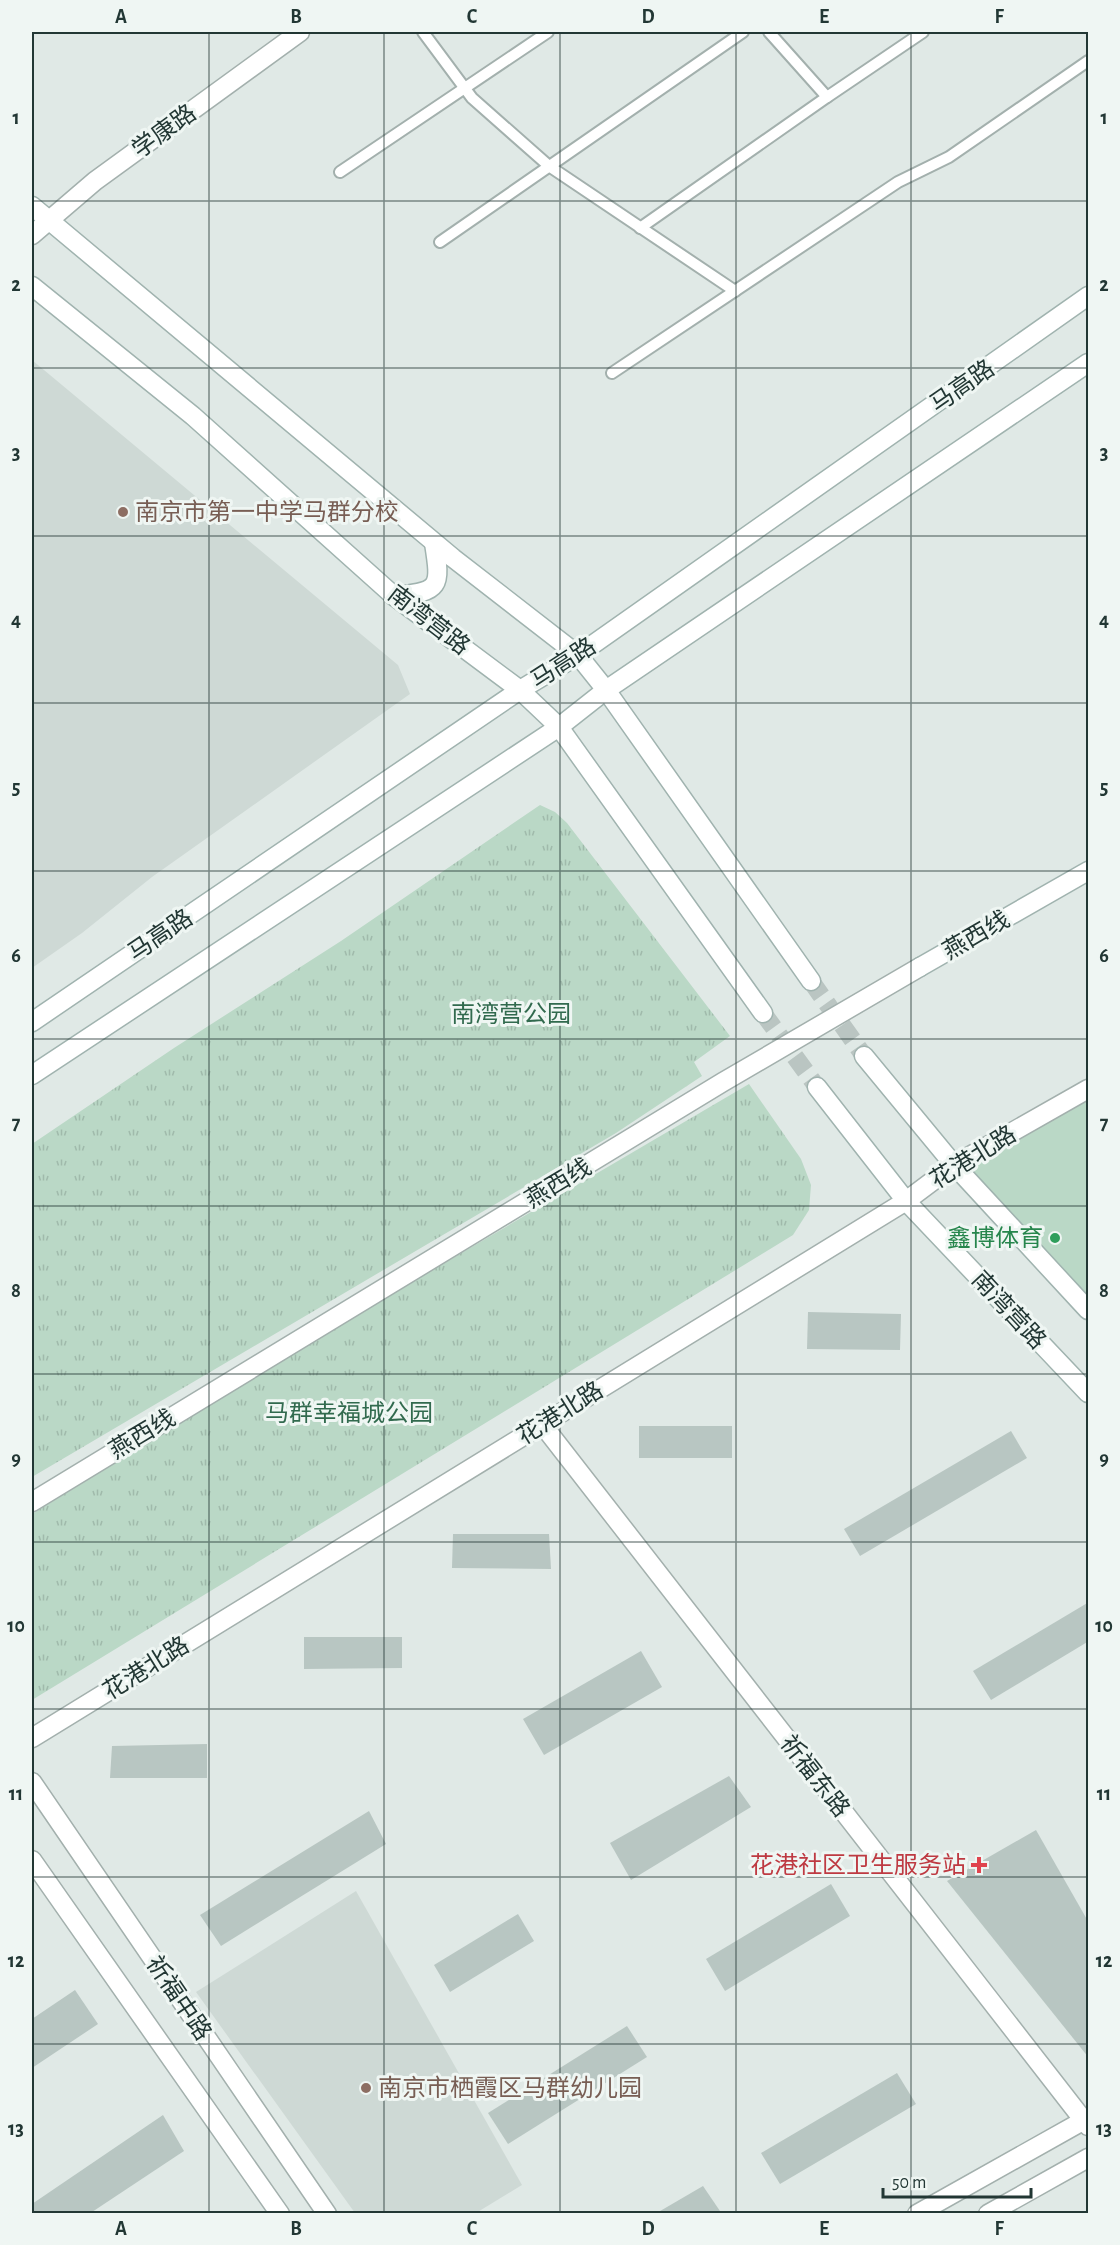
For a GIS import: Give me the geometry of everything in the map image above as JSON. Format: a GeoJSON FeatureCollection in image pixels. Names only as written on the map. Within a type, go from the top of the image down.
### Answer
{"type":"FeatureCollection","features":[{"type":"Feature","properties":{"kind":"main road","name":"学康路"},"geometry":{"type":"LineString","coordinates":[[32,235],[95,181],[300,32]]}},
{"type":"Feature","properties":{"kind":"main road"},"geometry":{"type":"LineString","coordinates":[[32,206],[434,543],[578,655],[606,690],[811,981]]}},
{"type":"Feature","properties":{"kind":"main road","name":"南湾营路"},"geometry":{"type":"LineString","coordinates":[[32,286],[193,416],[394,596],[520,690],[559,728],[763,1012]]}},
{"type":"Feature","properties":{"kind":"main road","name":"马高路"},"geometry":{"type":"LineString","coordinates":[[32,1022],[520,690],[578,655],[1089,296]]}},
{"type":"Feature","properties":{"kind":"main road","name":"马高路"},"geometry":{"type":"LineString","coordinates":[[32,1075],[559,728],[606,690],[1089,363]]}},
{"type":"Feature","properties":{"kind":"main road"},"geometry":{"type":"LineString","coordinates":[[394,596],[417,594],[437,584],[439,572],[434,543]]}},
{"type":"Feature","properties":{"kind":"main road","name":"燕西线"},"geometry":{"type":"LineString","coordinates":[[32,1502],[723,1082],[1089,871]]}},
{"type":"Feature","properties":{"kind":"main road"},"geometry":{"type":"LineString","coordinates":[[864,1056],[954,1165],[1089,1310]]}},
{"type":"Feature","properties":{"kind":"main road","name":"南湾营路"},"geometry":{"type":"LineString","coordinates":[[817,1087],[906,1200],[1089,1393]]}},
{"type":"Feature","properties":{"kind":"main road","name":"花港北路"},"geometry":{"type":"LineString","coordinates":[[32,1738],[906,1200],[954,1165],[1089,1089]]}},
{"type":"Feature","properties":{"kind":"main road","name":"祈福东路"},"geometry":{"type":"LineString","coordinates":[[542,1425],[1087,2121]]}},
{"type":"Feature","properties":{"kind":"main road","name":"祈福中路"},"geometry":{"type":"LineString","coordinates":[[32,1782],[327,2214]]}},
{"type":"Feature","properties":{"kind":"main road","name":"祈福中路"},"geometry":{"type":"LineString","coordinates":[[32,1860],[280,2214]]}},
{"type":"Feature","properties":{"kind":"main road"},"geometry":{"type":"LineString","coordinates":[[917,2214],[1087,2121]]}},
{"type":"Feature","properties":{"kind":"main road"},"geometry":{"type":"LineString","coordinates":[[988,2214],[1089,2158]]}},
{"type":"Feature","properties":{"kind":"lane"},"geometry":{"type":"LineString","coordinates":[[423,32],[472,98],[549,166],[735,291]]}},
{"type":"Feature","properties":{"kind":"lane"},"geometry":{"type":"LineString","coordinates":[[340,172],[548,32]]}},
{"type":"Feature","properties":{"kind":"lane"},"geometry":{"type":"LineString","coordinates":[[440,242],[743,32]]}},
{"type":"Feature","properties":{"kind":"lane"},"geometry":{"type":"LineString","coordinates":[[769,32],[827,97]]}},
{"type":"Feature","properties":{"kind":"lane"},"geometry":{"type":"LineString","coordinates":[[640,228],[923,32]]}},
{"type":"Feature","properties":{"kind":"lane"},"geometry":{"type":"LineString","coordinates":[[612,373],[898,182],[949,157],[1089,61]]}},
{"type":"Feature","properties":{"kind":"shaded area","name":"南京市第一中学马群分校"},"geometry":{"type":"Polygon","coordinates":[[[32,360],[398,665],[410,694],[152,877],[82,933],[32,968],[32,360]]]}},
{"type":"Feature","properties":{"kind":"shaded area","name":"南京市栖霞区马群幼儿园"},"geometry":{"type":"Polygon","coordinates":[[[356,1891],[522,2185],[476,2213],[355,2213],[196,1992],[356,1891]]]}},
{"type":"Feature","properties":{"kind":"green space","name":"南湾营公园"},"geometry":{"type":"Polygon","coordinates":[[[540,805],[555,812],[567,823],[730,1036],[694,1062],[702,1076],[616,1133],[32,1477],[32,1144],[174,1048],[341,941],[540,805]]]}},
{"type":"Feature","properties":{"kind":"green space","name":"马群幸福城公园"},"geometry":{"type":"Polygon","coordinates":[[[749,1084],[801,1159],[811,1185],[809,1210],[793,1235],[32,1700],[32,1514],[344,1322],[749,1084]]]}},
{"type":"Feature","properties":{"kind":"green space","name":"鑫博体育"},"geometry":{"type":"Polygon","coordinates":[[[1088,1089],[1088,1310],[954,1165],[1088,1089]]]}},
{"type":"Feature","properties":{"kind":"building"},"geometry":{"type":"Polygon","coordinates":[[[808,1312],[901,1314],[900,1350],[807,1349],[808,1312]]]}},
{"type":"Feature","properties":{"kind":"building"},"geometry":{"type":"Polygon","coordinates":[[[639,1426],[732,1426],[732,1458],[639,1458],[639,1426]]]}},
{"type":"Feature","properties":{"kind":"building"},"geometry":{"type":"Polygon","coordinates":[[[1011,1431],[1027,1458],[860,1556],[844,1529],[1011,1431]]]}},
{"type":"Feature","properties":{"kind":"building"},"geometry":{"type":"Polygon","coordinates":[[[453,1534],[549,1534],[551,1569],[452,1568],[453,1534]]]}},
{"type":"Feature","properties":{"kind":"building"},"geometry":{"type":"Polygon","coordinates":[[[1089,1602],[1089,1641],[991,1700],[973,1671],[1089,1602]]]}},
{"type":"Feature","properties":{"kind":"building"},"geometry":{"type":"Polygon","coordinates":[[[304,1637],[402,1637],[402,1668],[304,1669],[304,1637]]]}},
{"type":"Feature","properties":{"kind":"building"},"geometry":{"type":"Polygon","coordinates":[[[641,1651],[662,1687],[544,1755],[523,1719],[641,1651]]]}},
{"type":"Feature","properties":{"kind":"building"},"geometry":{"type":"Polygon","coordinates":[[[207,1744],[207,1778],[110,1778],[112,1746],[207,1744]]]}},
{"type":"Feature","properties":{"kind":"building"},"geometry":{"type":"Polygon","coordinates":[[[729,1776],[751,1807],[631,1880],[610,1843],[729,1776]]]}},
{"type":"Feature","properties":{"kind":"building"},"geometry":{"type":"Polygon","coordinates":[[[369,1811],[386,1844],[221,1946],[200,1915],[369,1811]]]}},
{"type":"Feature","properties":{"kind":"building"},"geometry":{"type":"Polygon","coordinates":[[[1036,1830],[1089,1923],[1089,2058],[947,1881],[1036,1830]]]}},
{"type":"Feature","properties":{"kind":"building"},"geometry":{"type":"Polygon","coordinates":[[[831,1884],[850,1916],[725,1991],[706,1959],[831,1884]]]}},
{"type":"Feature","properties":{"kind":"building"},"geometry":{"type":"Polygon","coordinates":[[[518,1914],[534,1941],[450,1992],[434,1965],[518,1914]]]}},
{"type":"Feature","properties":{"kind":"building"},"geometry":{"type":"Polygon","coordinates":[[[75,1990],[98,2024],[32,2068],[32,2019],[75,1990]]]}},
{"type":"Feature","properties":{"kind":"building"},"geometry":{"type":"Polygon","coordinates":[[[627,2026],[647,2057],[508,2144],[488,2113],[627,2026]]]}},
{"type":"Feature","properties":{"kind":"building"},"geometry":{"type":"Polygon","coordinates":[[[897,2073],[916,2104],[780,2184],[761,2153],[897,2073]]]}},
{"type":"Feature","properties":{"kind":"building"},"geometry":{"type":"Polygon","coordinates":[[[163,2115],[184,2151],[89,2214],[32,2214],[32,2204],[163,2115]]]}},
{"type":"Feature","properties":{"kind":"building"},"geometry":{"type":"Polygon","coordinates":[[[703,2186],[722,2214],[655,2214],[703,2186]]]}},
{"type":"Feature","properties":{"kind":"tunnel"},"geometry":{"type":"LineString","coordinates":[[811,981],[864,1056]]}},
{"type":"Feature","properties":{"kind":"tunnel"},"geometry":{"type":"LineString","coordinates":[[763,1013],[817,1087]]}},
{"type":"Feature","properties":{"kind":"place","name":"南京市第一中学马群分校"},"geometry":{"type":"Point","coordinates":[123,512]}},
{"type":"Feature","properties":{"kind":"place","name":"鑫博体育"},"geometry":{"type":"Point","coordinates":[1055,1238]}},
{"type":"Feature","properties":{"kind":"place","name":"花港社区卫生服务站"},"geometry":{"type":"Point","coordinates":[979,1865]}},
{"type":"Feature","properties":{"kind":"place","name":"南京市栖霞区马群幼儿园"},"geometry":{"type":"Point","coordinates":[366,2088]}}]}
